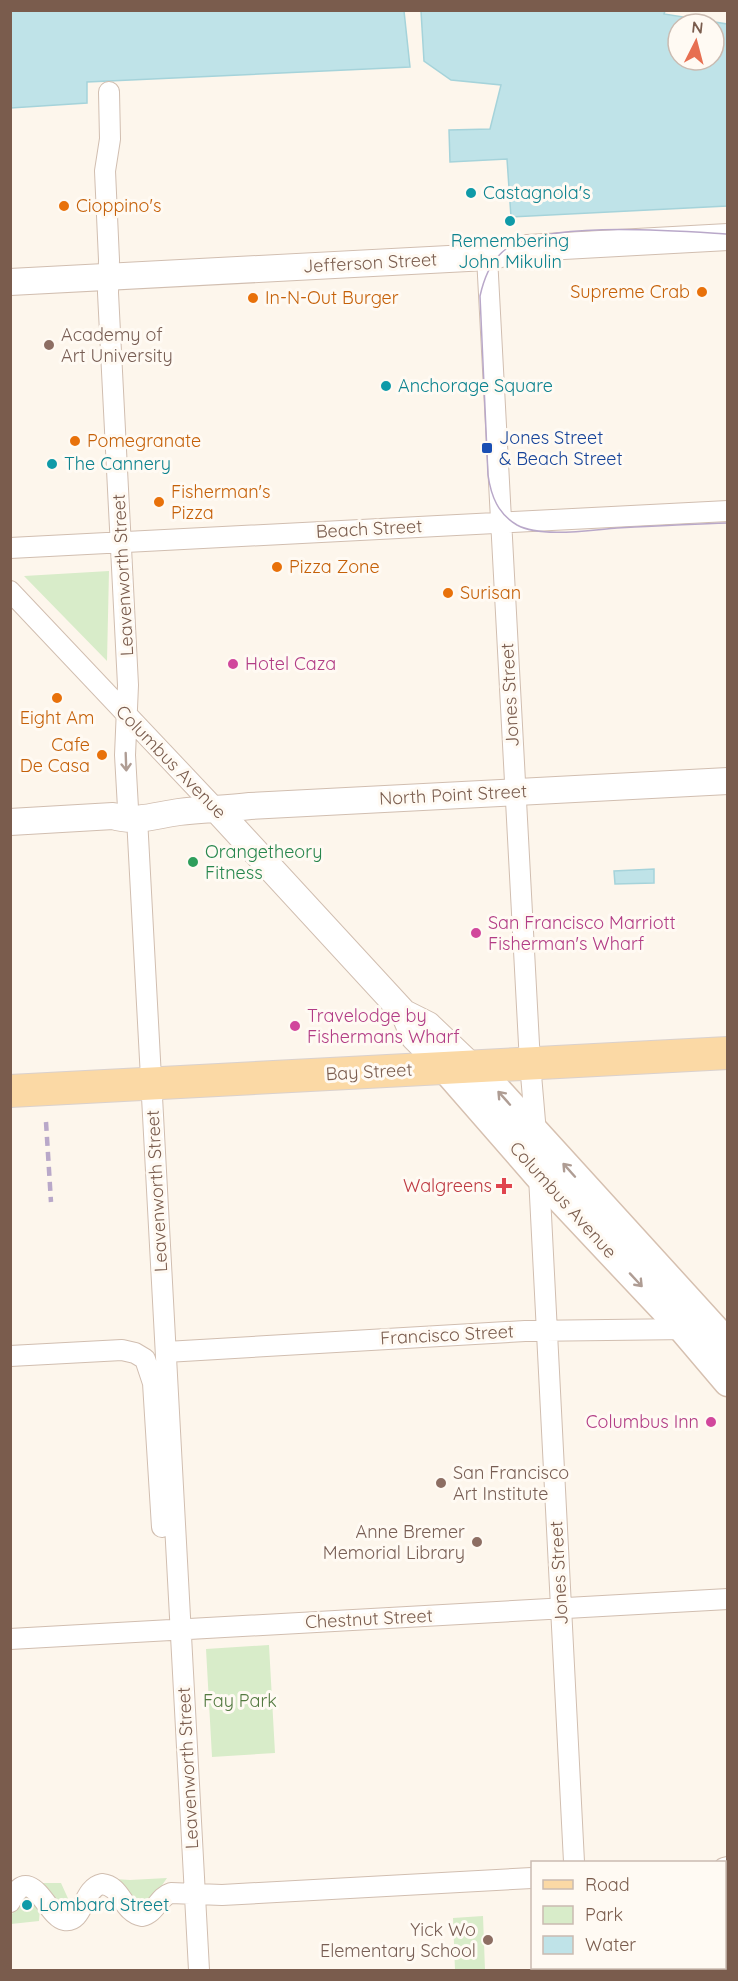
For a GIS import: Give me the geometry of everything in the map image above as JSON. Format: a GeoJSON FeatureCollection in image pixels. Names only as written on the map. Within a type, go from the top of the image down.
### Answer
{"type":"FeatureCollection","features":[{"type":"Feature","properties":{"kind":"main road","name":"Bay Street"},"geometry":{"type":"LineString","coordinates":[[10,1091],[728,1053]]}},
{"type":"Feature","properties":{"kind":"main road","name":"Columbus Avenue"},"geometry":{"type":"LineString","coordinates":[[457,1067],[495,1088],[723,1333]]}},
{"type":"Feature","properties":{"kind":"main road","name":"Columbus Avenue"},"geometry":{"type":"LineString","coordinates":[[457,1067],[539,1176],[683,1329],[728,1382]]}},
{"type":"Feature","properties":{"kind":"street","name":"Leavenworth Street"},"geometry":{"type":"LineString","coordinates":[[109,92],[110,139],[105,171],[128,717],[125,755],[126,814],[152,1084],[199,1971]]}},
{"type":"Feature","properties":{"kind":"street","name":"Jefferson Street"},"geometry":{"type":"LineString","coordinates":[[10,282],[488,257],[527,248],[728,237]]}},
{"type":"Feature","properties":{"kind":"street","name":"Jones Street"},"geometry":{"type":"LineString","coordinates":[[488,257],[530,1063],[536,1133]]}},
{"type":"Feature","properties":{"kind":"street","name":"Beach Street"},"geometry":{"type":"LineString","coordinates":[[10,548],[728,511]]}},
{"type":"Feature","properties":{"kind":"street","name":"Columbus Avenue"},"geometry":{"type":"LineString","coordinates":[[10,591],[217,810],[404,1013],[414,1037],[457,1067]]}},
{"type":"Feature","properties":{"kind":"street","name":"North Point Street"},"geometry":{"type":"LineString","coordinates":[[10,822],[126,814],[150,806],[179,812],[250,806],[728,781]]}},
{"type":"Feature","properties":{"kind":"street","name":"Jones Street"},"geometry":{"type":"LineString","coordinates":[[539,1176],[545,1331],[574,1861]]}},
{"type":"Feature","properties":{"kind":"street","name":"Francisco Street"},"geometry":{"type":"LineString","coordinates":[[166,1352],[364,1339],[545,1331],[683,1329],[723,1333]]}},
{"type":"Feature","properties":{"kind":"street","name":"Leavenworth Street"},"geometry":{"type":"LineString","coordinates":[[10,1356],[122,1350],[135,1353],[145,1359],[153,1383],[162,1528],[177,1565]]}},
{"type":"Feature","properties":{"kind":"street","name":"Chestnut Street"},"geometry":{"type":"LineString","coordinates":[[10,1639],[728,1599]]}},
{"type":"Feature","properties":{"kind":"street"},"geometry":{"type":"LineString","coordinates":[[10,1902],[18,1891],[32,1888],[40,1894],[56,1916],[67,1920],[77,1916],[91,1890],[99,1884],[114,1888],[129,1910],[142,1916],[150,1913],[166,1894],[180,1892],[222,1895],[531,1878]]}},
{"type":"Feature","properties":{"kind":"green space"},"geometry":{"type":"Polygon","coordinates":[[[109,571],[107,661],[24,576],[109,571]]]}},
{"type":"Feature","properties":{"kind":"green space","name":"Fay Park"},"geometry":{"type":"Polygon","coordinates":[[[269,1645],[275,1753],[212,1757],[206,1649],[269,1645]]]}},
{"type":"Feature","properties":{"kind":"green space"},"geometry":{"type":"Polygon","coordinates":[[[167,1878],[149,1904],[142,1908],[115,1879],[130,1880],[167,1878]]]}},
{"type":"Feature","properties":{"kind":"green space"},"geometry":{"type":"Polygon","coordinates":[[[40,1883],[61,1883],[71,1905],[69,1910],[62,1911],[40,1883]]]}},
{"type":"Feature","properties":{"kind":"green space"},"geometry":{"type":"Polygon","coordinates":[[[25,1893],[40,1908],[39,1921],[11,1924],[15,1907],[25,1893]]]}},
{"type":"Feature","properties":{"kind":"green space"},"geometry":{"type":"Polygon","coordinates":[[[483,1916],[485,1970],[455,1970],[453,1918],[483,1916]]]}},
{"type":"Feature","properties":{"kind":"water"},"geometry":{"type":"Polygon","coordinates":[[[11,10],[404,11],[410,67],[87,82],[87,103],[11,108],[11,10]]]}},
{"type":"Feature","properties":{"kind":"water"},"geometry":{"type":"Polygon","coordinates":[[[421,11],[665,11],[666,72],[726,72],[727,24],[727,206],[511,217],[507,159],[450,162],[449,130],[490,129],[501,85],[451,80],[424,61],[421,11]]]}},
{"type":"Feature","properties":{"kind":"water"},"geometry":{"type":"Polygon","coordinates":[[[654,869],[654,883],[615,884],[614,871],[654,869]]]}},
{"type":"Feature","properties":{"kind":"tram line"},"geometry":{"type":"LineString","coordinates":[[728,234],[613,230],[550,234],[525,240],[506,249],[496,258],[486,276],[480,296],[488,475],[493,497],[500,510],[510,521],[527,529],[552,532],[728,523]]}},
{"type":"Feature","properties":{"kind":"railway"},"geometry":{"type":"LineString","coordinates":[[46,1122],[51,1202]]}},
{"type":"Feature","properties":{"kind":"place","name":"Castagnola's"},"geometry":{"type":"Point","coordinates":[471,193]}},
{"type":"Feature","properties":{"kind":"place","name":"Cioppino's"},"geometry":{"type":"Point","coordinates":[64,206]}},
{"type":"Feature","properties":{"kind":"place","name":"Remembering John Mikulin"},"geometry":{"type":"Point","coordinates":[510,221]}},
{"type":"Feature","properties":{"kind":"place","name":"Supreme Crab"},"geometry":{"type":"Point","coordinates":[702,292]}},
{"type":"Feature","properties":{"kind":"place","name":"In-N-Out Burger"},"geometry":{"type":"Point","coordinates":[253,298]}},
{"type":"Feature","properties":{"kind":"place","name":"Academy of Art University"},"geometry":{"type":"Point","coordinates":[49,345]}},
{"type":"Feature","properties":{"kind":"place","name":"Anchorage Square"},"geometry":{"type":"Point","coordinates":[386,386]}},
{"type":"Feature","properties":{"kind":"place","name":"Pomegranate"},"geometry":{"type":"Point","coordinates":[75,441]}},
{"type":"Feature","properties":{"kind":"place","name":"Jones Street & Beach Street"},"geometry":{"type":"Point","coordinates":[487,448]}},
{"type":"Feature","properties":{"kind":"place","name":"The Cannery"},"geometry":{"type":"Point","coordinates":[52,464]}},
{"type":"Feature","properties":{"kind":"place","name":"Fisherman's Pizza"},"geometry":{"type":"Point","coordinates":[159,502]}},
{"type":"Feature","properties":{"kind":"place","name":"Pizza Zone"},"geometry":{"type":"Point","coordinates":[277,567]}},
{"type":"Feature","properties":{"kind":"place","name":"Surisan"},"geometry":{"type":"Point","coordinates":[448,593]}},
{"type":"Feature","properties":{"kind":"place","name":"Hotel Caza"},"geometry":{"type":"Point","coordinates":[233,664]}},
{"type":"Feature","properties":{"kind":"place","name":"Eight Am"},"geometry":{"type":"Point","coordinates":[57,698]}},
{"type":"Feature","properties":{"kind":"place","name":"Cafe De Casa"},"geometry":{"type":"Point","coordinates":[102,755]}},
{"type":"Feature","properties":{"kind":"place","name":"Orangetheory Fitness"},"geometry":{"type":"Point","coordinates":[193,862]}},
{"type":"Feature","properties":{"kind":"place","name":"San Francisco Marriott Fisherman's Wharf"},"geometry":{"type":"Point","coordinates":[476,933]}},
{"type":"Feature","properties":{"kind":"place","name":"Travelodge by Fishermans Wharf"},"geometry":{"type":"Point","coordinates":[295,1026]}},
{"type":"Feature","properties":{"kind":"place","name":"Walgreens"},"geometry":{"type":"Point","coordinates":[504,1186]}},
{"type":"Feature","properties":{"kind":"place","name":"Columbus Inn"},"geometry":{"type":"Point","coordinates":[711,1422]}},
{"type":"Feature","properties":{"kind":"place","name":"San Francisco Art Institute"},"geometry":{"type":"Point","coordinates":[441,1483]}},
{"type":"Feature","properties":{"kind":"place","name":"Anne Bremer Memorial Library"},"geometry":{"type":"Point","coordinates":[477,1542]}},
{"type":"Feature","properties":{"kind":"place","name":"Lombard Street"},"geometry":{"type":"Point","coordinates":[27,1905]}},
{"type":"Feature","properties":{"kind":"place","name":"Yick Wo Elementary School"},"geometry":{"type":"Point","coordinates":[488,1940]}}]}
